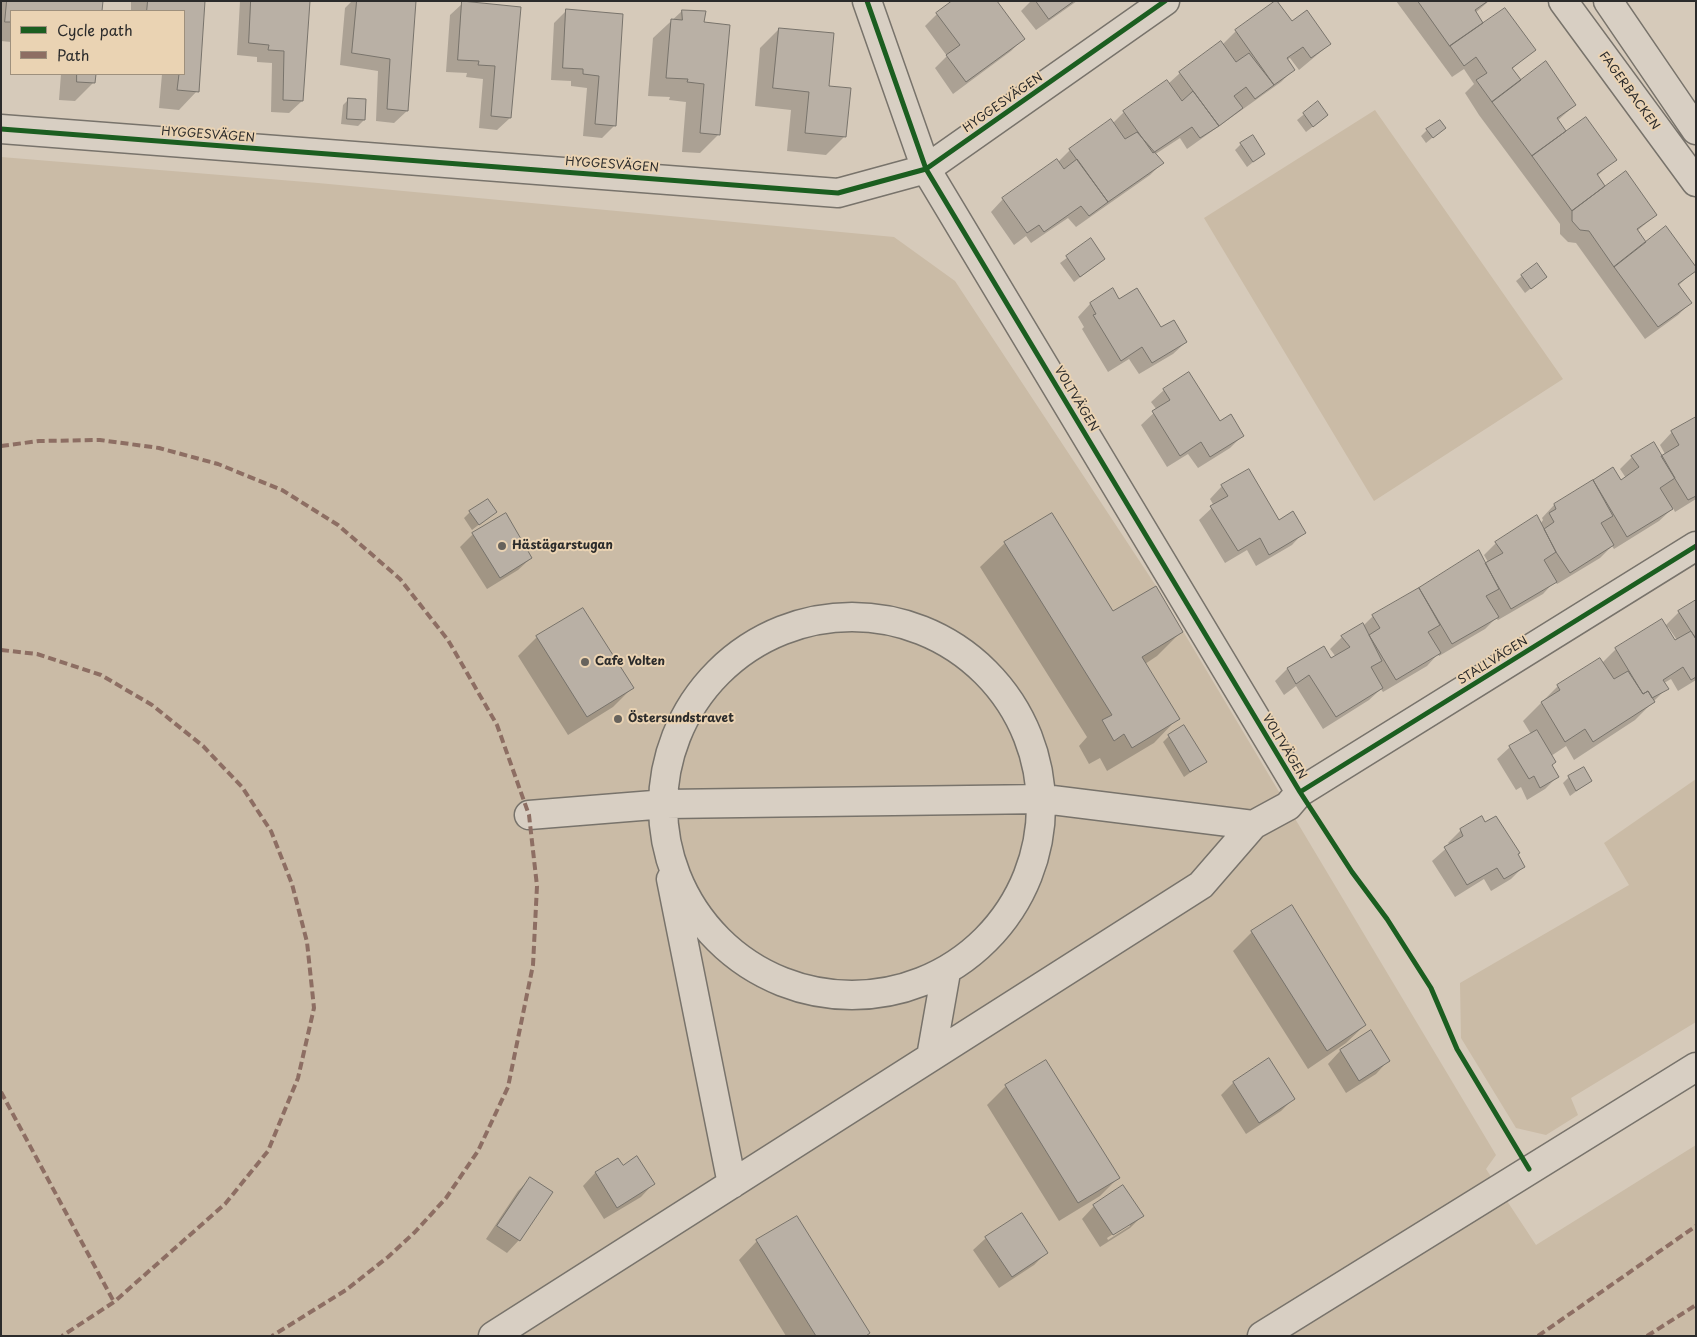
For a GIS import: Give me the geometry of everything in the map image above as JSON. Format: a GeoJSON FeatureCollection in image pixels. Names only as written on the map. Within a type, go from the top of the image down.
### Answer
{"type":"FeatureCollection","features":[{"type":"Feature","properties":{"kind":"street","name":"VOLTVÄGEN"},"geometry":{"type":"LineString","coordinates":[[867,1],[926,169],[1300,792]]}},
{"type":"Feature","properties":{"kind":"street","name":"HYGGESVÄGEN"},"geometry":{"type":"LineString","coordinates":[[1,129],[838,193],[926,169],[1165,1]]}},
{"type":"Feature","properties":{"kind":"street","name":"FAGERBACKEN"},"geometry":{"type":"LineString","coordinates":[[1563,1],[1696,182]]}},
{"type":"Feature","properties":{"kind":"street"},"geometry":{"type":"LineString","coordinates":[[1608,1],[1696,130]]}},
{"type":"Feature","properties":{"kind":"street","name":"STALLVÄGEN"},"geometry":{"type":"LineString","coordinates":[[1253,825],[1288,806],[1300,792],[1696,546]]}},
{"type":"Feature","properties":{"kind":"street"},"geometry":{"type":"LineString","coordinates":[[668,868],[709,928],[756,972],[818,994],[884,995],[946,972],[995,932],[1028,879],[1044,800],[1035,757],[1010,701],[969,656],[916,627],[856,615],[795,624],[740,650],[697,693],[669,748],[666,804],[668,868],[732,1184]]}},
{"type":"Feature","properties":{"kind":"street"},"geometry":{"type":"LineString","coordinates":[[529,816],[666,804],[1044,800],[1253,825]]}},
{"type":"Feature","properties":{"kind":"street"},"geometry":{"type":"LineString","coordinates":[[493,1336],[1201,885],[1253,825]]}},
{"type":"Feature","properties":{"kind":"street"},"geometry":{"type":"LineString","coordinates":[[931,1057],[946,972]]}},
{"type":"Feature","properties":{"kind":"street"},"geometry":{"type":"LineString","coordinates":[[1262,1336],[1696,1067]]}},
{"type":"Feature","properties":{"kind":"shaded area"},"geometry":{"type":"Polygon","coordinates":[[[1375,110],[1563,379],[1374,501],[1204,218],[1375,110]]]}},
{"type":"Feature","properties":{"kind":"shaded area","name":"Östersundstravet"},"geometry":{"type":"Polygon","coordinates":[[[1,157],[318,183],[894,237],[955,281],[1156,586],[1496,1155],[1486,1169],[1536,1245],[1696,1145],[1696,1336],[1,1336],[1,157]]]}},
{"type":"Feature","properties":{"kind":"shaded area"},"geometry":{"type":"Polygon","coordinates":[[[1696,779],[1696,1022],[1571,1098],[1578,1115],[1546,1135],[1516,1128],[1461,1038],[1460,983],[1629,885],[1604,843],[1696,779]]]}},
{"type":"Feature","properties":{"kind":"building"},"geometry":{"type":"Polygon","coordinates":[[[7,1],[103,1],[102,10],[10,10],[10,22],[5,22],[7,1]]]}},
{"type":"Feature","properties":{"kind":"building"},"geometry":{"type":"Polygon","coordinates":[[[148,1],[205,1],[199,92],[177,90],[179,75],[185,75],[185,10],[147,10],[148,1]]]}},
{"type":"Feature","properties":{"kind":"building"},"geometry":{"type":"Polygon","coordinates":[[[251,1],[310,1],[303,101],[283,100],[284,51],[268,50],[269,45],[249,43],[251,1]]]}},
{"type":"Feature","properties":{"kind":"building"},"geometry":{"type":"Polygon","coordinates":[[[357,1],[416,1],[408,111],[387,109],[390,59],[352,53],[357,1]]]}},
{"type":"Feature","properties":{"kind":"building"},"geometry":{"type":"Polygon","coordinates":[[[462,1],[521,7],[511,118],[491,116],[495,66],[478,65],[479,61],[458,60],[462,1]]]}},
{"type":"Feature","properties":{"kind":"building"},"geometry":{"type":"Polygon","coordinates":[[[952,1],[997,1],[1025,39],[966,82],[946,55],[960,45],[936,13],[952,1]]]}},
{"type":"Feature","properties":{"kind":"building"},"geometry":{"type":"Polygon","coordinates":[[[1036,1],[1074,1],[1049,19],[1036,1]]]}},
{"type":"Feature","properties":{"kind":"building"},"geometry":{"type":"Polygon","coordinates":[[[1277,1],[1292,21],[1307,10],[1331,44],[1311,58],[1303,47],[1287,58],[1295,70],[1274,85],[1235,30],[1277,1]]]}},
{"type":"Feature","properties":{"kind":"building"},"geometry":{"type":"Polygon","coordinates":[[[1418,1],[1488,1],[1475,10],[1483,23],[1450,46],[1418,1]]]}},
{"type":"Feature","properties":{"kind":"building"},"geometry":{"type":"Polygon","coordinates":[[[1505,8],[1536,50],[1512,68],[1521,80],[1492,102],[1476,80],[1487,73],[1476,57],[1464,66],[1450,46],[1505,8]]]}},
{"type":"Feature","properties":{"kind":"building"},"geometry":{"type":"Polygon","coordinates":[[[566,9],[623,14],[616,126],[595,124],[599,76],[583,74],[583,69],[563,68],[566,9]]]}},
{"type":"Feature","properties":{"kind":"building"},"geometry":{"type":"Polygon","coordinates":[[[682,10],[706,11],[704,22],[730,25],[720,135],[700,133],[704,84],[687,82],[688,79],[666,78],[671,19],[682,20],[682,10]]]}},
{"type":"Feature","properties":{"kind":"building"},"geometry":{"type":"Polygon","coordinates":[[[779,28],[834,33],[829,86],[851,88],[846,137],[805,133],[809,92],[773,88],[779,28]]]}},
{"type":"Feature","properties":{"kind":"building"},"geometry":{"type":"Polygon","coordinates":[[[1221,41],[1236,62],[1249,53],[1274,85],[1255,99],[1246,87],[1234,96],[1243,108],[1219,126],[1179,72],[1221,41]]]}},
{"type":"Feature","properties":{"kind":"building"},"geometry":{"type":"Polygon","coordinates":[[[1546,61],[1576,105],[1557,118],[1566,131],[1532,156],[1492,102],[1546,61]]]}},
{"type":"Feature","properties":{"kind":"building"},"geometry":{"type":"Polygon","coordinates":[[[77,75],[96,75],[95,83],[77,82],[77,75]]]}},
{"type":"Feature","properties":{"kind":"building"},"geometry":{"type":"Polygon","coordinates":[[[1167,80],[1182,101],[1193,91],[1219,126],[1200,138],[1192,127],[1153,153],[1123,111],[1167,80]]]}},
{"type":"Feature","properties":{"kind":"building"},"geometry":{"type":"Polygon","coordinates":[[[348,98],[366,99],[365,120],[347,119],[348,98]]]}},
{"type":"Feature","properties":{"kind":"building"},"geometry":{"type":"Polygon","coordinates":[[[1318,101],[1328,115],[1313,127],[1303,113],[1318,101]]]}},
{"type":"Feature","properties":{"kind":"building"},"geometry":{"type":"Polygon","coordinates":[[[1586,117],[1617,160],[1597,174],[1605,186],[1572,211],[1532,156],[1586,117]]]}},
{"type":"Feature","properties":{"kind":"building"},"geometry":{"type":"Polygon","coordinates":[[[1111,119],[1125,139],[1137,132],[1164,163],[1108,202],[1069,149],[1111,119]]]}},
{"type":"Feature","properties":{"kind":"building"},"geometry":{"type":"Polygon","coordinates":[[[1440,120],[1446,128],[1433,138],[1426,129],[1440,120]]]}},
{"type":"Feature","properties":{"kind":"building"},"geometry":{"type":"Polygon","coordinates":[[[1253,135],[1265,154],[1253,162],[1240,143],[1253,135]]]}},
{"type":"Feature","properties":{"kind":"building"},"geometry":{"type":"Polygon","coordinates":[[[1057,159],[1064,169],[1077,159],[1108,202],[1089,216],[1081,206],[1044,232],[1039,225],[1027,233],[1002,198],[1057,159]]]}},
{"type":"Feature","properties":{"kind":"building"},"geometry":{"type":"Polygon","coordinates":[[[1626,171],[1657,215],[1637,229],[1646,242],[1614,267],[1589,231],[1580,230],[1572,221],[1572,211],[1626,171]]]}},
{"type":"Feature","properties":{"kind":"building"},"geometry":{"type":"Polygon","coordinates":[[[1666,226],[1696,267],[1696,271],[1678,284],[1692,303],[1658,327],[1614,267],[1666,226]]]}},
{"type":"Feature","properties":{"kind":"building"},"geometry":{"type":"Polygon","coordinates":[[[1091,238],[1105,259],[1080,277],[1066,256],[1091,238]]]}},
{"type":"Feature","properties":{"kind":"building"},"geometry":{"type":"Polygon","coordinates":[[[1537,263],[1547,277],[1531,289],[1521,275],[1537,263]]]}},
{"type":"Feature","properties":{"kind":"building"},"geometry":{"type":"Polygon","coordinates":[[[1113,288],[1119,299],[1137,288],[1161,327],[1174,320],[1187,342],[1152,363],[1142,347],[1121,361],[1093,315],[1096,314],[1090,303],[1113,288]]]}},
{"type":"Feature","properties":{"kind":"building"},"geometry":{"type":"Polygon","coordinates":[[[1189,372],[1220,421],[1231,414],[1244,436],[1210,457],[1201,442],[1180,456],[1152,411],[1170,400],[1163,389],[1189,372]]]}},
{"type":"Feature","properties":{"kind":"building"},"geometry":{"type":"Polygon","coordinates":[[[1696,417],[1696,496],[1688,500],[1661,456],[1679,445],[1671,431],[1696,417]]]}},
{"type":"Feature","properties":{"kind":"building"},"geometry":{"type":"Polygon","coordinates":[[[1654,442],[1675,478],[1660,488],[1673,509],[1627,537],[1593,480],[1613,467],[1621,480],[1639,467],[1631,456],[1654,442]]]}},
{"type":"Feature","properties":{"kind":"building"},"geometry":{"type":"Polygon","coordinates":[[[1249,469],[1279,520],[1293,511],[1306,533],[1269,555],[1260,538],[1238,551],[1210,506],[1228,496],[1221,485],[1249,469]]]}},
{"type":"Feature","properties":{"kind":"building"},"geometry":{"type":"Polygon","coordinates":[[[1593,480],[1613,516],[1601,523],[1614,545],[1570,573],[1544,529],[1554,522],[1549,513],[1556,509],[1554,504],[1593,480]]]}},
{"type":"Feature","properties":{"kind":"building"},"geometry":{"type":"Polygon","coordinates":[[[488,499],[497,512],[479,525],[469,511],[488,499]]]}},
{"type":"Feature","properties":{"kind":"building","name":"Hästägarstugan"},"geometry":{"type":"Polygon","coordinates":[[[506,513],[532,558],[500,578],[472,533],[506,513]]]}},
{"type":"Feature","properties":{"kind":"building"},"geometry":{"type":"Polygon","coordinates":[[[1052,513],[1113,611],[1156,586],[1183,632],[1142,657],[1180,719],[1132,748],[1124,734],[1114,741],[1102,720],[1112,715],[1004,542],[1052,513]]]}},
{"type":"Feature","properties":{"kind":"building"},"geometry":{"type":"Polygon","coordinates":[[[1537,515],[1556,552],[1544,560],[1557,582],[1511,609],[1485,563],[1503,553],[1495,542],[1537,515]]]}},
{"type":"Feature","properties":{"kind":"building"},"geometry":{"type":"Polygon","coordinates":[[[1479,550],[1499,589],[1486,596],[1499,617],[1452,644],[1419,588],[1479,550]]]}},
{"type":"Feature","properties":{"kind":"building"},"geometry":{"type":"Polygon","coordinates":[[[1419,588],[1440,625],[1428,632],[1441,653],[1396,680],[1369,635],[1380,628],[1372,615],[1419,588]]]}},
{"type":"Feature","properties":{"kind":"building"},"geometry":{"type":"Polygon","coordinates":[[[1696,600],[1696,639],[1678,611],[1696,600]]]}},
{"type":"Feature","properties":{"kind":"building","name":"Cafe Volten"},"geometry":{"type":"Polygon","coordinates":[[[583,608],[634,688],[587,717],[536,636],[583,608]]]}},
{"type":"Feature","properties":{"kind":"building"},"geometry":{"type":"Polygon","coordinates":[[[1662,619],[1675,640],[1691,631],[1696,639],[1696,677],[1691,680],[1683,667],[1663,680],[1669,689],[1652,698],[1648,691],[1643,694],[1615,648],[1662,619]]]}},
{"type":"Feature","properties":{"kind":"building"},"geometry":{"type":"Polygon","coordinates":[[[1363,623],[1382,661],[1371,667],[1383,688],[1336,717],[1309,675],[1296,684],[1287,668],[1324,646],[1331,658],[1350,647],[1341,636],[1363,623]]]}},
{"type":"Feature","properties":{"kind":"building"},"geometry":{"type":"Polygon","coordinates":[[[1600,658],[1614,679],[1628,671],[1643,694],[1648,691],[1655,702],[1593,742],[1585,729],[1565,742],[1541,702],[1560,690],[1557,685],[1600,658]]]}},
{"type":"Feature","properties":{"kind":"building"},"geometry":{"type":"Polygon","coordinates":[[[1184,725],[1207,762],[1190,772],[1168,735],[1184,725]]]}},
{"type":"Feature","properties":{"kind":"building"},"geometry":{"type":"Polygon","coordinates":[[[1537,730],[1556,762],[1552,765],[1559,777],[1540,788],[1534,776],[1529,779],[1509,746],[1537,730]]]}},
{"type":"Feature","properties":{"kind":"building"},"geometry":{"type":"Polygon","coordinates":[[[1584,767],[1592,781],[1576,791],[1568,776],[1584,767]]]}},
{"type":"Feature","properties":{"kind":"building"},"geometry":{"type":"Polygon","coordinates":[[[1482,816],[1485,822],[1496,816],[1520,853],[1518,854],[1525,867],[1504,879],[1497,868],[1467,885],[1444,847],[1463,836],[1460,829],[1482,816]]]}},
{"type":"Feature","properties":{"kind":"building"},"geometry":{"type":"Polygon","coordinates":[[[1292,905],[1366,1025],[1327,1051],[1251,931],[1292,905]]]}},
{"type":"Feature","properties":{"kind":"building"},"geometry":{"type":"Polygon","coordinates":[[[1371,1030],[1390,1061],[1359,1081],[1340,1050],[1371,1030]]]}},
{"type":"Feature","properties":{"kind":"building"},"geometry":{"type":"Polygon","coordinates":[[[1269,1058],[1295,1099],[1259,1123],[1233,1082],[1269,1058]]]}},
{"type":"Feature","properties":{"kind":"building"},"geometry":{"type":"Polygon","coordinates":[[[1046,1060],[1120,1178],[1078,1203],[1005,1085],[1046,1060]]]}},
{"type":"Feature","properties":{"kind":"building"},"geometry":{"type":"Polygon","coordinates":[[[637,1156],[655,1184],[617,1208],[595,1172],[618,1158],[623,1165],[637,1156]]]}},
{"type":"Feature","properties":{"kind":"building"},"geometry":{"type":"Polygon","coordinates":[[[530,1177],[553,1192],[520,1241],[497,1226],[530,1177]]]}},
{"type":"Feature","properties":{"kind":"building"},"geometry":{"type":"Polygon","coordinates":[[[1123,1185],[1144,1216],[1113,1235],[1093,1205],[1123,1185]]]}},
{"type":"Feature","properties":{"kind":"building"},"geometry":{"type":"Polygon","coordinates":[[[1022,1213],[1048,1253],[1012,1277],[985,1237],[1022,1213]]]}},
{"type":"Feature","properties":{"kind":"building"},"geometry":{"type":"Polygon","coordinates":[[[797,1216],[870,1333],[866,1336],[816,1336],[756,1240],[797,1216]]]}},
{"type":"Feature","properties":{"kind":"marked path"},"geometry":{"type":"LineString","coordinates":[[1,446],[39,441],[100,440],[159,448],[218,464],[282,490],[338,525],[400,579],[448,640],[497,725],[529,815],[537,886],[533,965],[508,1087],[478,1151],[446,1198],[415,1232],[388,1257],[346,1290],[272,1336]]}},
{"type":"Feature","properties":{"kind":"marked path"},"geometry":{"type":"LineString","coordinates":[[1,650],[37,654],[101,675],[152,705],[203,746],[242,787],[271,831],[292,884],[307,942],[314,1008],[298,1078],[268,1151],[225,1204],[114,1302],[62,1336]]}},
{"type":"Feature","properties":{"kind":"marked path"},"geometry":{"type":"LineString","coordinates":[[1,1092],[114,1302]]}},
{"type":"Feature","properties":{"kind":"marked path"},"geometry":{"type":"LineString","coordinates":[[1538,1336],[1696,1226]]}},
{"type":"Feature","properties":{"kind":"marked path"},"geometry":{"type":"LineString","coordinates":[[1647,1336],[1696,1305]]}},
{"type":"Feature","properties":{"kind":"cycle path"},"geometry":{"type":"LineString","coordinates":[[867,1],[926,169],[1300,792],[1352,872],[1387,919],[1431,988],[1457,1049],[1529,1169]]}},
{"type":"Feature","properties":{"kind":"cycle path"},"geometry":{"type":"LineString","coordinates":[[1,129],[838,193],[926,169],[1165,1]]}},
{"type":"Feature","properties":{"kind":"cycle path"},"geometry":{"type":"LineString","coordinates":[[1300,792],[1696,546]]}},
{"type":"Feature","properties":{"kind":"place","name":"Hästägarstugan"},"geometry":{"type":"Point","coordinates":[502,546]}},
{"type":"Feature","properties":{"kind":"place","name":"Cafe Volten"},"geometry":{"type":"Point","coordinates":[585,662]}},
{"type":"Feature","properties":{"kind":"place","name":"Östersundstravet"},"geometry":{"type":"Point","coordinates":[618,719]}}]}
